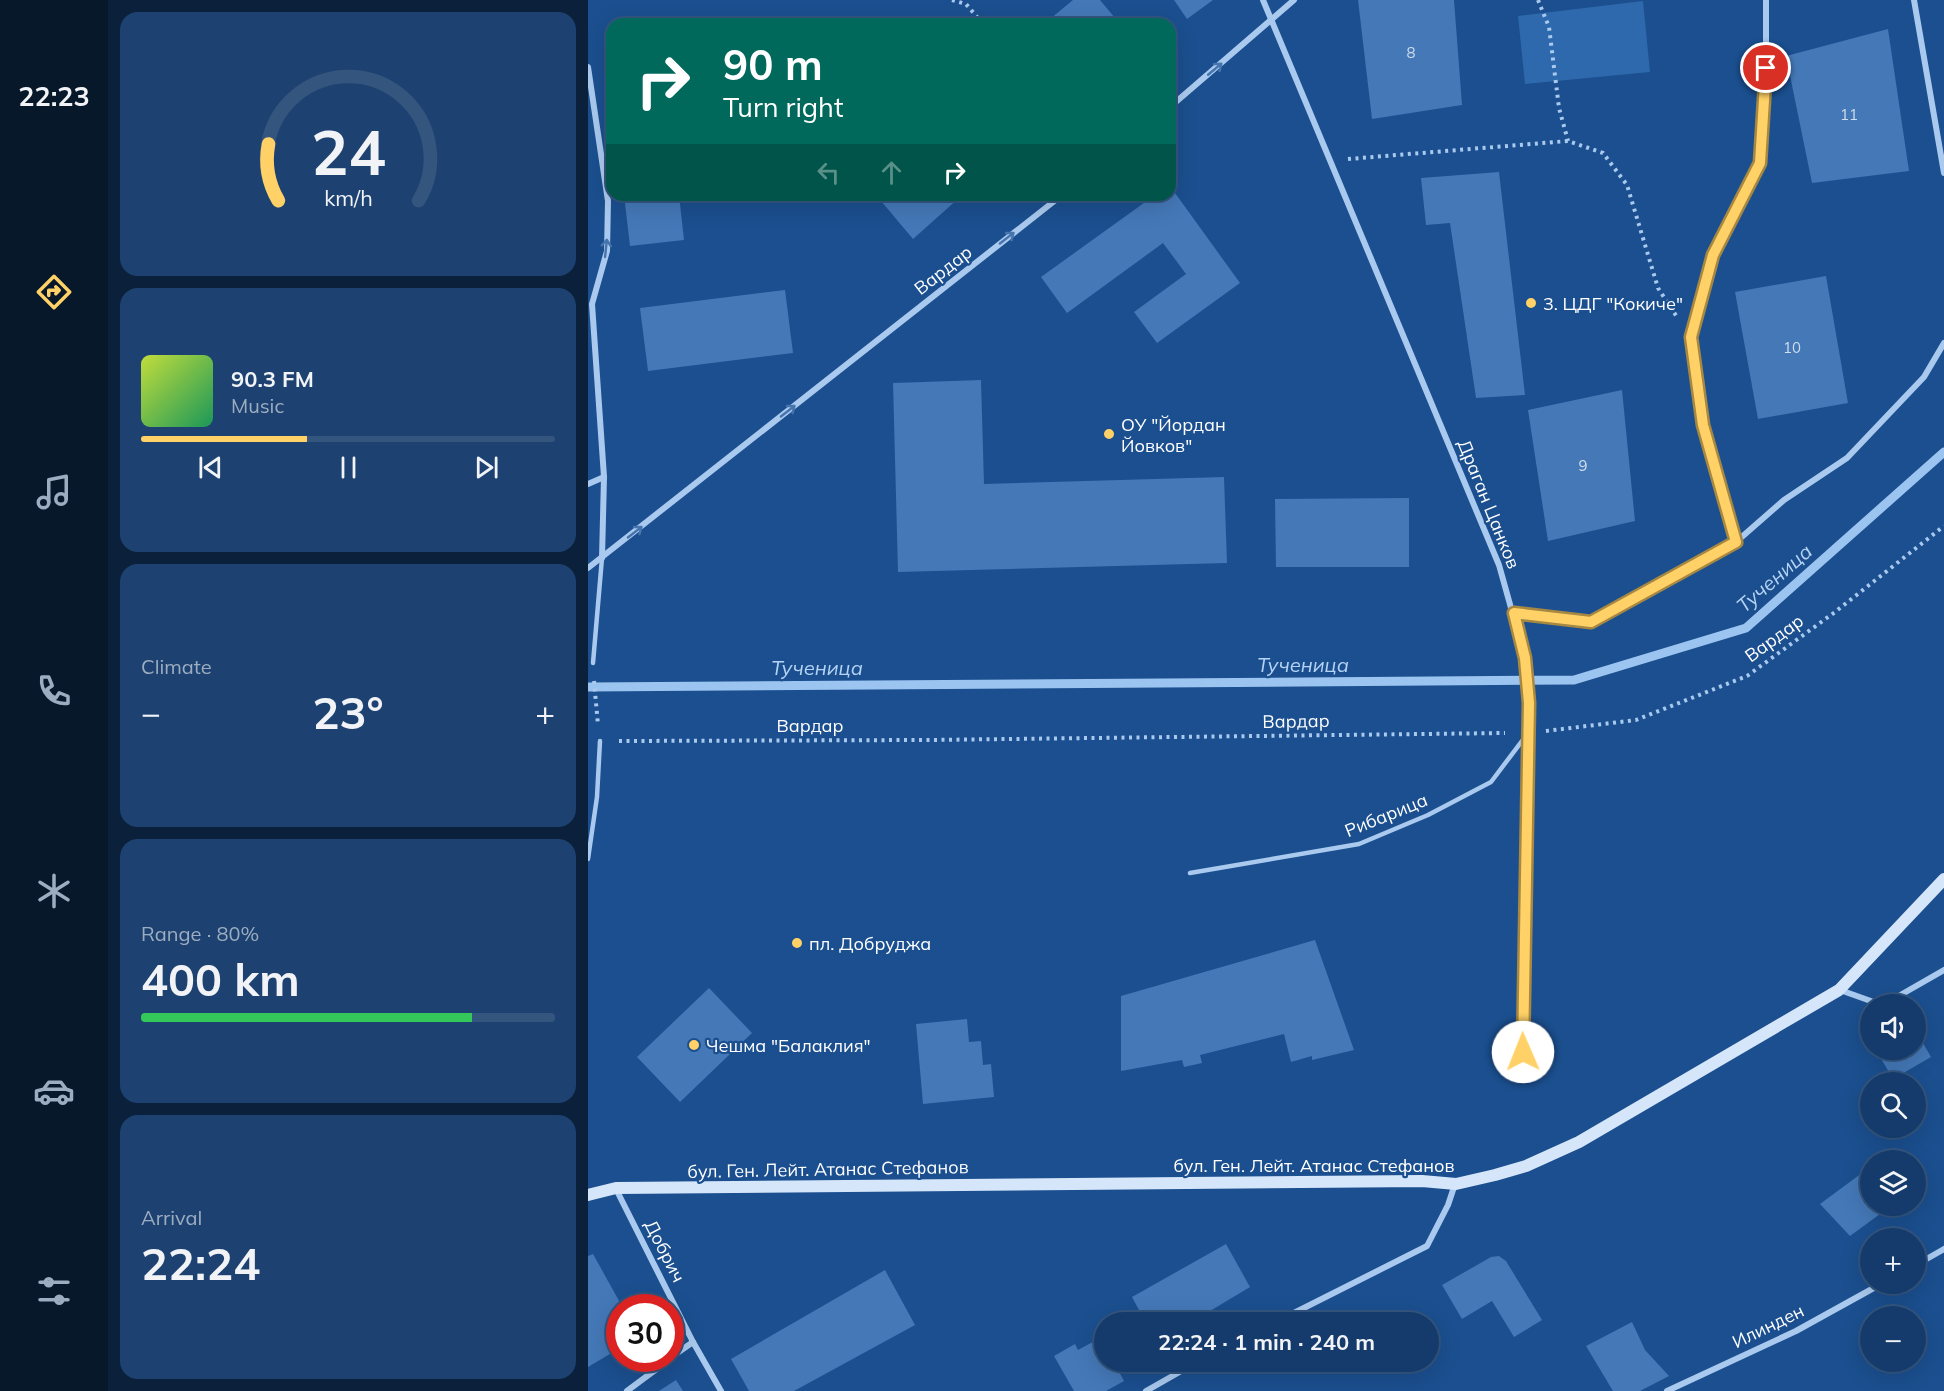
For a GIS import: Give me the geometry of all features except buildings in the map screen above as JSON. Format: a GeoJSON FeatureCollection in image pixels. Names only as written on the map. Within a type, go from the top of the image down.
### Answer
{"type":"FeatureCollection","features":[{"type":"Feature","properties":{"kind":"main road","name":"бул. Ген. Лейт. Атанас Стефанов"},"geometry":{"type":"LineString","coordinates":[[588,1195],[616,1188],[1410,1181],[1456,1184],[1526,1166],[1579,1142],[1839,990],[1944,879]]}},
{"type":"Feature","properties":{"kind":"street","name":"Драган Цанков"},"geometry":{"type":"LineString","coordinates":[[1263,0],[1499,565],[1514,613],[1525,658],[1528,700],[1523,1052]]}},
{"type":"Feature","properties":{"kind":"street"},"geometry":{"type":"LineString","coordinates":[[1176,102],[1294,0]]}},
{"type":"Feature","properties":{"kind":"street"},"geometry":{"type":"LineString","coordinates":[[1736,542],[1703,425],[1691,337],[1713,255],[1760,163],[1766,68],[1766,0]]}},
{"type":"Feature","properties":{"kind":"street"},"geometry":{"type":"LineString","coordinates":[[1914,0],[1944,173]]}},
{"type":"Feature","properties":{"kind":"street"},"geometry":{"type":"LineString","coordinates":[[588,67],[606,188]]}},
{"type":"Feature","properties":{"kind":"street"},"geometry":{"type":"LineString","coordinates":[[602,558],[604,477],[590,301],[607,251],[608,201]]}},
{"type":"Feature","properties":{"kind":"street","name":"Вардар"},"geometry":{"type":"LineString","coordinates":[[588,568],[1054,201]]}},
{"type":"Feature","properties":{"kind":"street"},"geometry":{"type":"LineString","coordinates":[[1514,613],[1591,622],[1736,542],[1784,500],[1847,458],[1924,377],[1944,343]]}},
{"type":"Feature","properties":{"kind":"street"},"geometry":{"type":"LineString","coordinates":[[588,484],[604,477]]}},
{"type":"Feature","properties":{"kind":"street"},"geometry":{"type":"LineString","coordinates":[[1901,994],[1944,970]]}},
{"type":"Feature","properties":{"kind":"street"},"geometry":{"type":"LineString","coordinates":[[1839,990],[1860,996]]}},
{"type":"Feature","properties":{"kind":"street"},"geometry":{"type":"LineString","coordinates":[[1296,1312],[1427,1246],[1456,1184]]}},
{"type":"Feature","properties":{"kind":"street","name":"Добрич"},"geometry":{"type":"LineString","coordinates":[[616,1188],[693,1342],[721,1391]]}},
{"type":"Feature","properties":{"kind":"street"},"geometry":{"type":"LineString","coordinates":[[1926,1259],[1944,1249]]}},
{"type":"Feature","properties":{"kind":"street","name":"Илинден"},"geometry":{"type":"LineString","coordinates":[[1667,1391],[1796,1331],[1863,1294]]}},
{"type":"Feature","properties":{"kind":"street"},"geometry":{"type":"LineString","coordinates":[[684,1349],[693,1342]]}},
{"type":"Feature","properties":{"kind":"street"},"geometry":{"type":"LineString","coordinates":[[627,1391],[653,1372]]}},
{"type":"Feature","properties":{"kind":"street"},"geometry":{"type":"LineString","coordinates":[[1146,1391],[1179,1372]]}},
{"type":"Feature","properties":{"kind":"lane"},"geometry":{"type":"LineString","coordinates":[[593,663],[602,558]]}},
{"type":"Feature","properties":{"kind":"lane","name":"Рибарица"},"geometry":{"type":"LineString","coordinates":[[1190,873],[1359,844],[1428,815],[1491,782],[1528,733]]}},
{"type":"Feature","properties":{"kind":"lane"},"geometry":{"type":"LineString","coordinates":[[588,860],[597,797],[600,741]]}},
{"type":"Feature","properties":{"kind":"path"},"geometry":{"type":"LineString","coordinates":[[952,0],[966,4],[978,18]]}},
{"type":"Feature","properties":{"kind":"path"},"geometry":{"type":"LineString","coordinates":[[1538,0],[1550,27],[1559,108],[1568,141]]}},
{"type":"Feature","properties":{"kind":"path"},"geometry":{"type":"LineString","coordinates":[[1329,161],[1568,141],[1603,153],[1627,185],[1658,288],[1691,337]]}},
{"type":"Feature","properties":{"kind":"path","name":"Вардар"},"geometry":{"type":"LineString","coordinates":[[600,741],[927,740],[1528,733],[1636,720],[1747,676],[1835,612],[1944,526]]}},
{"type":"Feature","properties":{"kind":"shaded area"},"geometry":{"type":"Polygon","coordinates":[[[1643,1],[1650,72],[1525,84],[1518,16],[1643,1]]]}},
{"type":"Feature","properties":{"kind":"waterway","name":"Тученица"},"geometry":{"type":"LineString","coordinates":[[588,687],[1574,680],[1746,628],[1944,452]]}},
{"type":"Feature","properties":{"kind":"place","name":"3. ЦДГ \"Кокиче\""},"geometry":{"type":"Point","coordinates":[1531,303]}},
{"type":"Feature","properties":{"kind":"place","name":"ОУ \"Йордан Йовков\""},"geometry":{"type":"Point","coordinates":[1109,434]}},
{"type":"Feature","properties":{"kind":"place","name":"пл. Добруджа"},"geometry":{"type":"Point","coordinates":[797,943]}},
{"type":"Feature","properties":{"kind":"place","name":"Чешма \"Балаклия\""},"geometry":{"type":"Point","coordinates":[694,1045]}},
{"type":"Feature","properties":{"kind":"route"},"geometry":{"type":"LineString","coordinates":[[1523,1052],[1529,703],[1525,658],[1514,613],[1591,622],[1736,542],[1703,425],[1691,337],[1713,255],[1760,163],[1766,68]]}}]}
